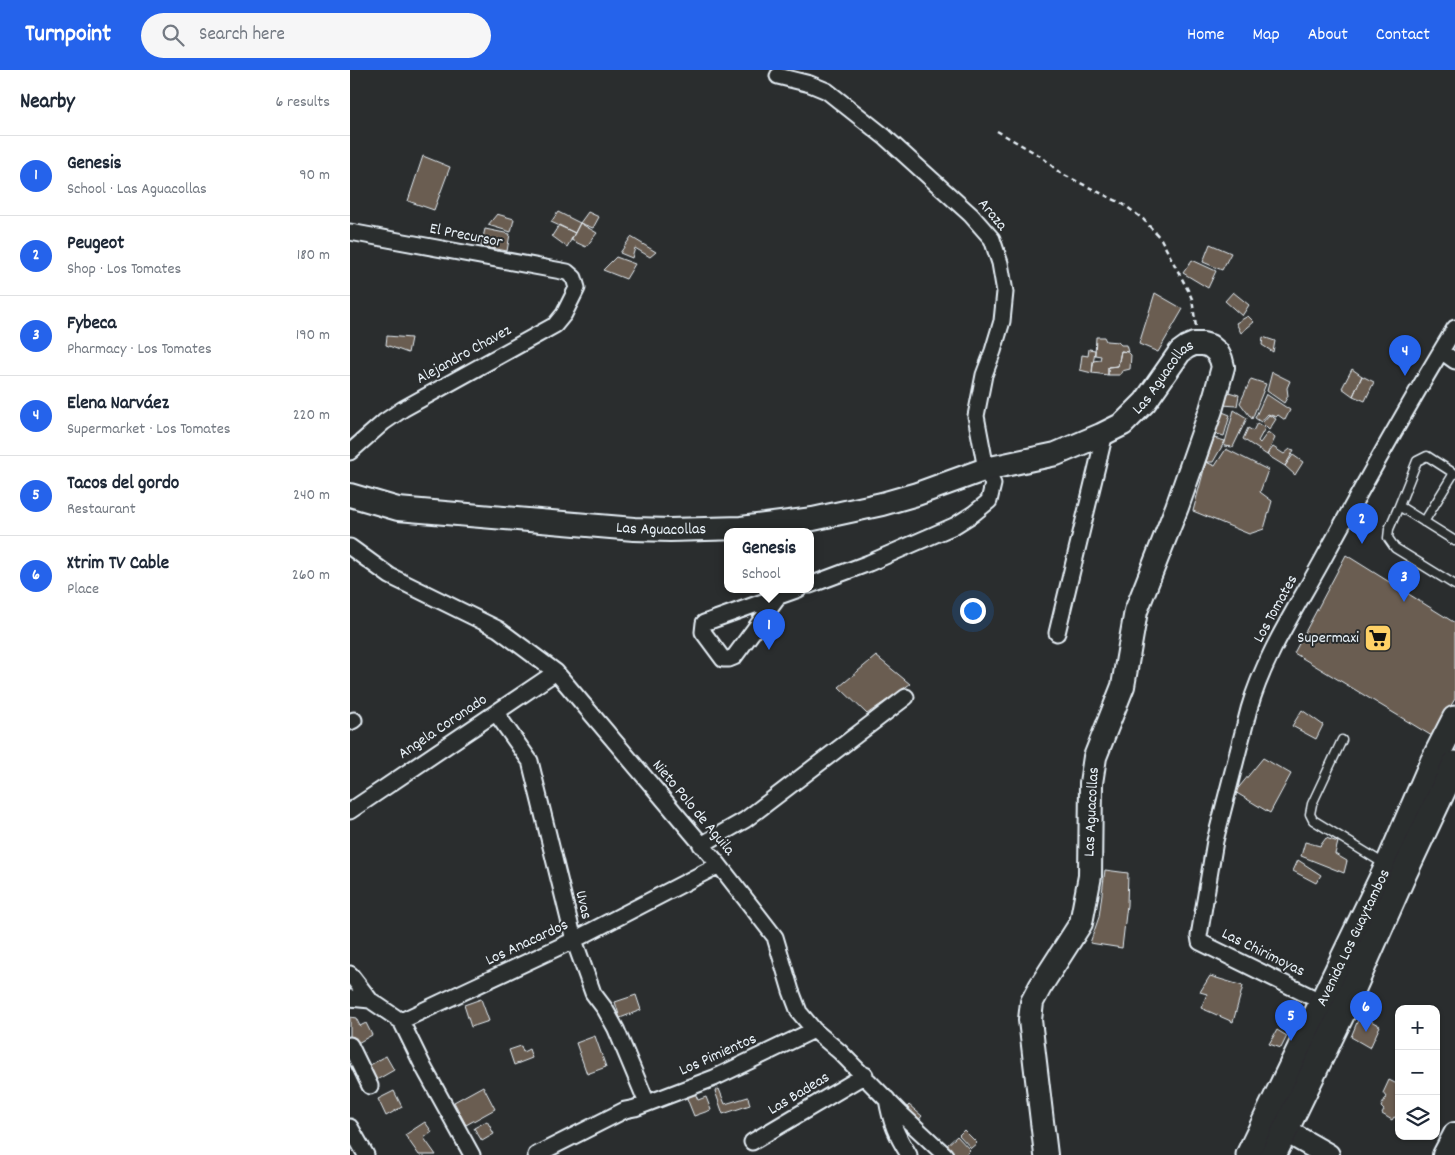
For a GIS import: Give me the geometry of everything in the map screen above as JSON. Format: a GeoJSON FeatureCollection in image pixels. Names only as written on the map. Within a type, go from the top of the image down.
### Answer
{"type":"FeatureCollection","features":[{"type":"Feature","properties":{"kind":"main road","name":"Avenida Los Guaytambos"},"geometry":{"type":"LineString","coordinates":[[1396,870],[1433,762],[1455,719]]}},
{"type":"Feature","properties":{"kind":"main road","name":"Avenida Los Guaytambos"},"geometry":{"type":"LineString","coordinates":[[1269,1144],[1396,870],[1455,764]]}},
{"type":"Feature","properties":{"kind":"street","name":"Araza"},"geometry":{"type":"LineString","coordinates":[[778,76],[810,84],[827,91],[885,137],[971,215],[992,238],[1000,263],[1005,292],[1002,321],[994,352],[984,375],[976,416],[986,469],[993,484],[988,501],[973,514],[954,526],[869,563],[814,584]]}},
{"type":"Feature","properties":{"kind":"street","name":"El Precursor"},"geometry":{"type":"LineString","coordinates":[[350,232],[567,272],[574,278]]}},
{"type":"Feature","properties":{"kind":"street","name":"Alejandro Chavez"},"geometry":{"type":"LineString","coordinates":[[350,452],[384,422],[403,410],[555,325],[564,314],[577,288],[574,278]]}},
{"type":"Feature","properties":{"kind":"street","name":"Los Tomates"},"geometry":{"type":"LineString","coordinates":[[1199,936],[1215,841],[1253,694],[1277,643],[1455,328]]}},
{"type":"Feature","properties":{"kind":"street","name":"Las Aguacollas"},"geometry":{"type":"LineString","coordinates":[[732,528],[812,519],[882,504],[986,469],[1056,454],[1123,424],[1135,413],[1183,349],[1199,343],[1207,345],[1217,352],[1222,363],[1222,371],[1211,410],[1177,507],[1136,611],[1124,686],[1095,757],[1091,783],[1090,876],[1081,923],[1032,1002],[1030,1020],[1046,1155]]}},
{"type":"Feature","properties":{"kind":"street"},"geometry":{"type":"LineString","coordinates":[[1441,351],[1455,361]]}},
{"type":"Feature","properties":{"kind":"street"},"geometry":{"type":"LineString","coordinates":[[1057,633],[1105,433]]}},
{"type":"Feature","properties":{"kind":"street","name":"Las Aguacollas"},"geometry":{"type":"LineString","coordinates":[[350,495],[398,509],[634,529],[724,529]]}},
{"type":"Feature","properties":{"kind":"street","name":"Nieto Polo de Aguila"},"geometry":{"type":"LineString","coordinates":[[350,547],[390,576],[498,629],[556,672],[719,865],[775,937],[799,1012],[814,1030],[865,1075],[945,1155]]}},
{"type":"Feature","properties":{"kind":"street"},"geometry":{"type":"LineString","coordinates":[[779,596],[734,657],[729,660],[723,659],[702,632],[704,623],[779,596],[788,593]]}},
{"type":"Feature","properties":{"kind":"street","name":"Angela Coronado"},"geometry":{"type":"LineString","coordinates":[[350,811],[556,672]]}},
{"type":"Feature","properties":{"kind":"street"},"geometry":{"type":"LineString","coordinates":[[701,845],[745,820],[906,697]]}},
{"type":"Feature","properties":{"kind":"street","name":"Uvas"},"geometry":{"type":"LineString","coordinates":[[496,713],[530,761],[574,940],[593,993],[616,1029],[641,1106]]}},
{"type":"Feature","properties":{"kind":"street","name":"Los Anacardos"},"geometry":{"type":"LineString","coordinates":[[402,1021],[574,940],[719,865]]}},
{"type":"Feature","properties":{"kind":"street","name":"Las Chirimoyas"},"geometry":{"type":"LineString","coordinates":[[1199,936],[1200,942],[1333,1008]]}},
{"type":"Feature","properties":{"kind":"street"},"geometry":{"type":"LineString","coordinates":[[350,974],[370,1000],[402,1021],[424,1068],[472,1155]]}},
{"type":"Feature","properties":{"kind":"street"},"geometry":{"type":"LineString","coordinates":[[350,998],[370,1000]]}},
{"type":"Feature","properties":{"kind":"street","name":"Los Pimientos"},"geometry":{"type":"LineString","coordinates":[[536,1155],[625,1110],[641,1106],[714,1078],[814,1030]]}},
{"type":"Feature","properties":{"kind":"street"},"geometry":{"type":"LineString","coordinates":[[350,1045],[370,1086]]}},
{"type":"Feature","properties":{"kind":"street","name":"Las Badeas"},"geometry":{"type":"LineString","coordinates":[[752,1142],[865,1075]]}},
{"type":"Feature","properties":{"kind":"street"},"geometry":{"type":"LineString","coordinates":[[887,1099],[890,1121],[909,1155]]}},
{"type":"Feature","properties":{"kind":"street"},"geometry":{"type":"LineString","coordinates":[[350,1127],[366,1155]]}},
{"type":"Feature","properties":{"kind":"street"},"geometry":{"type":"LineString","coordinates":[[1444,1155],[1455,1134]]}},
{"type":"Feature","properties":{"kind":"street"},"geometry":{"type":"LineString","coordinates":[[1269,1144],[1328,1155]]}},
{"type":"Feature","properties":{"kind":"lane"},"geometry":{"type":"LineString","coordinates":[[1424,522],[1455,474],[1427,456],[1421,457],[1417,461],[1389,529],[1388,538],[1395,548],[1455,585]]}},
{"type":"Feature","properties":{"kind":"lane"},"geometry":{"type":"LineString","coordinates":[[1398,506],[1455,541]]}},
{"type":"Feature","properties":{"kind":"lane"},"geometry":{"type":"LineString","coordinates":[[1342,740],[1312,804],[1310,814],[1313,820],[1396,870]]}},
{"type":"Feature","properties":{"kind":"path"},"geometry":{"type":"LineString","coordinates":[[997,131],[1042,157],[1060,173],[1123,204],[1144,219],[1161,239],[1192,299],[1199,343]]}},
{"type":"Feature","properties":{"kind":"building"},"geometry":{"type":"Polygon","coordinates":[[[423,156],[450,167],[434,210],[408,201],[423,156]]]}},
{"type":"Feature","properties":{"kind":"building"},"geometry":{"type":"Polygon","coordinates":[[[558,212],[580,223],[575,233],[551,222],[558,212]]]}},
{"type":"Feature","properties":{"kind":"building"},"geometry":{"type":"Polygon","coordinates":[[[588,212],[599,217],[593,228],[580,223],[588,212]]]}},
{"type":"Feature","properties":{"kind":"building"},"geometry":{"type":"Polygon","coordinates":[[[497,214],[514,219],[511,232],[488,225],[497,214]]]}},
{"type":"Feature","properties":{"kind":"building"},"geometry":{"type":"Polygon","coordinates":[[[580,223],[597,233],[586,247],[571,240],[580,223]]]}},
{"type":"Feature","properties":{"kind":"building"},"geometry":{"type":"Polygon","coordinates":[[[559,225],[575,233],[567,247],[552,236],[559,225]]]}},
{"type":"Feature","properties":{"kind":"building"},"geometry":{"type":"Polygon","coordinates":[[[485,229],[510,234],[507,251],[481,246],[485,229]]]}},
{"type":"Feature","properties":{"kind":"building"},"geometry":{"type":"Polygon","coordinates":[[[631,237],[656,252],[650,257],[635,248],[632,258],[620,253],[631,237]]]}},
{"type":"Feature","properties":{"kind":"building"},"geometry":{"type":"Polygon","coordinates":[[[1210,244],[1231,253],[1222,270],[1203,262],[1210,244]]]}},
{"type":"Feature","properties":{"kind":"building"},"geometry":{"type":"Polygon","coordinates":[[[616,257],[635,264],[626,279],[603,270],[616,257]]]}},
{"type":"Feature","properties":{"kind":"building"},"geometry":{"type":"Polygon","coordinates":[[[1192,260],[1216,271],[1208,288],[1183,273],[1192,260]]]}},
{"type":"Feature","properties":{"kind":"building"},"geometry":{"type":"Polygon","coordinates":[[[1233,292],[1249,305],[1242,316],[1225,301],[1233,292]]]}},
{"type":"Feature","properties":{"kind":"building"},"geometry":{"type":"Polygon","coordinates":[[[1155,293],[1183,309],[1158,352],[1139,344],[1155,293]]]}},
{"type":"Feature","properties":{"kind":"building"},"geometry":{"type":"Polygon","coordinates":[[[1248,316],[1254,322],[1241,333],[1236,323],[1248,316]]]}},
{"type":"Feature","properties":{"kind":"building"},"geometry":{"type":"Polygon","coordinates":[[[387,336],[411,338],[408,353],[386,345],[387,336]]]}},
{"type":"Feature","properties":{"kind":"building"},"geometry":{"type":"Polygon","coordinates":[[[1096,337],[1104,337],[1106,341],[1126,345],[1128,352],[1121,351],[1118,366],[1108,367],[1108,375],[1092,373],[1093,361],[1100,360],[1101,356],[1095,355],[1096,337]]]}},
{"type":"Feature","properties":{"kind":"building"},"geometry":{"type":"Polygon","coordinates":[[[1263,337],[1275,341],[1273,352],[1262,345],[1263,337]]]}},
{"type":"Feature","properties":{"kind":"building"},"geometry":{"type":"Polygon","coordinates":[[[1089,349],[1095,350],[1092,373],[1080,370],[1082,355],[1088,356],[1089,349]]]}},
{"type":"Feature","properties":{"kind":"building"},"geometry":{"type":"Polygon","coordinates":[[[1121,351],[1128,352],[1131,355],[1130,369],[1122,371],[1120,375],[1108,375],[1108,367],[1118,366],[1121,351]]]}},
{"type":"Feature","properties":{"kind":"building"},"geometry":{"type":"Polygon","coordinates":[[[1352,369],[1362,376],[1353,396],[1342,388],[1352,369]]]}},
{"type":"Feature","properties":{"kind":"building"},"geometry":{"type":"Polygon","coordinates":[[[1272,372],[1290,381],[1287,388],[1288,396],[1284,403],[1267,391],[1272,372]]]}},
{"type":"Feature","properties":{"kind":"building"},"geometry":{"type":"Polygon","coordinates":[[[1362,376],[1374,382],[1365,401],[1353,396],[1362,376]]]}},
{"type":"Feature","properties":{"kind":"building"},"geometry":{"type":"Polygon","coordinates":[[[1251,379],[1266,384],[1252,419],[1240,403],[1251,379]]]}},
{"type":"Feature","properties":{"kind":"building"},"geometry":{"type":"Polygon","coordinates":[[[1225,391],[1239,395],[1237,406],[1222,405],[1225,391]]]}},
{"type":"Feature","properties":{"kind":"building"},"geometry":{"type":"Polygon","coordinates":[[[1266,394],[1290,410],[1285,420],[1278,415],[1276,417],[1268,414],[1261,422],[1255,418],[1266,394]]]}},
{"type":"Feature","properties":{"kind":"building"},"geometry":{"type":"Polygon","coordinates":[[[1234,410],[1247,418],[1233,447],[1224,446],[1234,410]]]}},
{"type":"Feature","properties":{"kind":"building"},"geometry":{"type":"Polygon","coordinates":[[[1220,411],[1230,415],[1224,436],[1213,433],[1220,411]]]}},
{"type":"Feature","properties":{"kind":"building"},"geometry":{"type":"Polygon","coordinates":[[[1269,415],[1276,419],[1269,430],[1262,423],[1269,415]]]}},
{"type":"Feature","properties":{"kind":"building"},"geometry":{"type":"Polygon","coordinates":[[[1257,423],[1265,428],[1258,441],[1260,443],[1268,432],[1275,438],[1267,455],[1243,439],[1248,428],[1253,431],[1257,423]]]}},
{"type":"Feature","properties":{"kind":"building"},"geometry":{"type":"Polygon","coordinates":[[[1214,438],[1225,441],[1213,462],[1206,462],[1214,438]]]}},
{"type":"Feature","properties":{"kind":"building"},"geometry":{"type":"Polygon","coordinates":[[[1273,447],[1284,454],[1290,449],[1294,450],[1285,466],[1267,455],[1273,447]]]}},
{"type":"Feature","properties":{"kind":"building"},"geometry":{"type":"Polygon","coordinates":[[[1226,449],[1268,470],[1260,492],[1272,501],[1264,529],[1249,534],[1193,511],[1206,462],[1215,466],[1226,449]]]}},
{"type":"Feature","properties":{"kind":"building"},"geometry":{"type":"Polygon","coordinates":[[[1293,455],[1303,462],[1295,475],[1285,466],[1293,455]]]}},
{"type":"Feature","properties":{"kind":"building","name":"Supermaxi"},"geometry":{"type":"Polygon","coordinates":[[[1346,555],[1455,623],[1455,699],[1432,736],[1294,653],[1346,555]]]}},
{"type":"Feature","properties":{"kind":"building"},"geometry":{"type":"Polygon","coordinates":[[[876,656],[910,684],[867,714],[839,687],[876,656]]]}},
{"type":"Feature","properties":{"kind":"building"},"geometry":{"type":"Polygon","coordinates":[[[1302,710],[1323,725],[1316,739],[1292,726],[1302,710]]]}},
{"type":"Feature","properties":{"kind":"building"},"geometry":{"type":"Polygon","coordinates":[[[1263,758],[1291,774],[1270,813],[1235,792],[1263,758]]]}},
{"type":"Feature","properties":{"kind":"building"},"geometry":{"type":"Polygon","coordinates":[[[1326,838],[1338,842],[1335,854],[1347,861],[1344,873],[1301,856],[1305,842],[1320,846],[1326,838]]]}},
{"type":"Feature","properties":{"kind":"building"},"geometry":{"type":"Polygon","coordinates":[[[1298,860],[1321,875],[1316,883],[1293,871],[1298,860]]]}},
{"type":"Feature","properties":{"kind":"building"},"geometry":{"type":"Polygon","coordinates":[[[1105,870],[1128,873],[1127,905],[1122,948],[1090,943],[1099,917],[1105,870]]]}},
{"type":"Feature","properties":{"kind":"building"},"geometry":{"type":"Polygon","coordinates":[[[1210,976],[1243,986],[1233,1022],[1201,1008],[1207,994],[1200,992],[1210,976]]]}},
{"type":"Feature","properties":{"kind":"building"},"geometry":{"type":"Polygon","coordinates":[[[636,995],[641,1010],[620,1018],[615,1002],[636,995]]]}},
{"type":"Feature","properties":{"kind":"building"},"geometry":{"type":"Polygon","coordinates":[[[481,999],[489,1021],[471,1027],[464,1005],[481,999]]]}},
{"type":"Feature","properties":{"kind":"building"},"geometry":{"type":"Polygon","coordinates":[[[1360,1015],[1380,1026],[1370,1048],[1351,1037],[1360,1015]]]}},
{"type":"Feature","properties":{"kind":"building"},"geometry":{"type":"Polygon","coordinates":[[[350,1017],[356,1018],[360,1026],[366,1023],[372,1035],[354,1045],[350,1037],[350,1017]]]}},
{"type":"Feature","properties":{"kind":"building"},"geometry":{"type":"Polygon","coordinates":[[[1277,1030],[1287,1036],[1281,1048],[1269,1044],[1277,1030]]]}},
{"type":"Feature","properties":{"kind":"building"},"geometry":{"type":"Polygon","coordinates":[[[595,1036],[606,1067],[587,1074],[576,1043],[595,1036]]]}},
{"type":"Feature","properties":{"kind":"building"},"geometry":{"type":"Polygon","coordinates":[[[521,1046],[523,1052],[529,1049],[532,1058],[514,1065],[509,1050],[521,1046]]]}},
{"type":"Feature","properties":{"kind":"building"},"geometry":{"type":"Polygon","coordinates":[[[386,1056],[394,1070],[373,1082],[365,1068],[386,1056]]]}},
{"type":"Feature","properties":{"kind":"building"},"geometry":{"type":"Polygon","coordinates":[[[1389,1080],[1395,1083],[1395,1117],[1392,1120],[1382,1114],[1384,1110],[1381,1107],[1386,1097],[1383,1093],[1389,1080]]]}},
{"type":"Feature","properties":{"kind":"building"},"geometry":{"type":"Polygon","coordinates":[[[483,1086],[495,1109],[466,1125],[454,1102],[483,1086]]]}},
{"type":"Feature","properties":{"kind":"building"},"geometry":{"type":"Polygon","coordinates":[[[719,1089],[725,1104],[748,1097],[750,1105],[723,1114],[715,1091],[719,1089]]]}},
{"type":"Feature","properties":{"kind":"building"},"geometry":{"type":"Polygon","coordinates":[[[394,1091],[402,1107],[386,1116],[378,1099],[394,1091]]]}},
{"type":"Feature","properties":{"kind":"building"},"geometry":{"type":"Polygon","coordinates":[[[695,1093],[698,1100],[706,1097],[711,1110],[694,1116],[686,1096],[695,1093]]]}},
{"type":"Feature","properties":{"kind":"building"},"geometry":{"type":"Polygon","coordinates":[[[909,1105],[922,1116],[917,1122],[904,1111],[909,1105]]]}},
{"type":"Feature","properties":{"kind":"building"},"geometry":{"type":"Polygon","coordinates":[[[487,1121],[494,1134],[482,1141],[474,1128],[487,1121]]]}},
{"type":"Feature","properties":{"kind":"building"},"geometry":{"type":"Polygon","coordinates":[[[425,1122],[432,1132],[424,1138],[436,1155],[419,1155],[405,1135],[425,1122]]]}},
{"type":"Feature","properties":{"kind":"building"},"geometry":{"type":"Polygon","coordinates":[[[964,1130],[977,1143],[971,1148],[959,1135],[964,1130]]]}},
{"type":"Feature","properties":{"kind":"building"},"geometry":{"type":"Polygon","coordinates":[[[957,1136],[970,1150],[965,1155],[953,1155],[945,1147],[957,1136]]]}},
{"type":"Feature","properties":{"kind":"place","name":"Elena Narváez"},"geometry":{"type":"Point","coordinates":[1405,376]}},
{"type":"Feature","properties":{"kind":"place","name":"Peugeot"},"geometry":{"type":"Point","coordinates":[1362,544]}},
{"type":"Feature","properties":{"kind":"place","name":"Fybeca"},"geometry":{"type":"Point","coordinates":[1404,602]}},
{"type":"Feature","properties":{"kind":"place","name":"Supermaxi"},"geometry":{"type":"Point","coordinates":[1378,638]}},
{"type":"Feature","properties":{"kind":"place","name":"Genesis"},"geometry":{"type":"Point","coordinates":[769,650]}},
{"type":"Feature","properties":{"kind":"place","name":"Xtrim TV Cable"},"geometry":{"type":"Point","coordinates":[1366,1032]}},
{"type":"Feature","properties":{"kind":"place","name":"Tacos del gordo"},"geometry":{"type":"Point","coordinates":[1291,1041]}}]}
